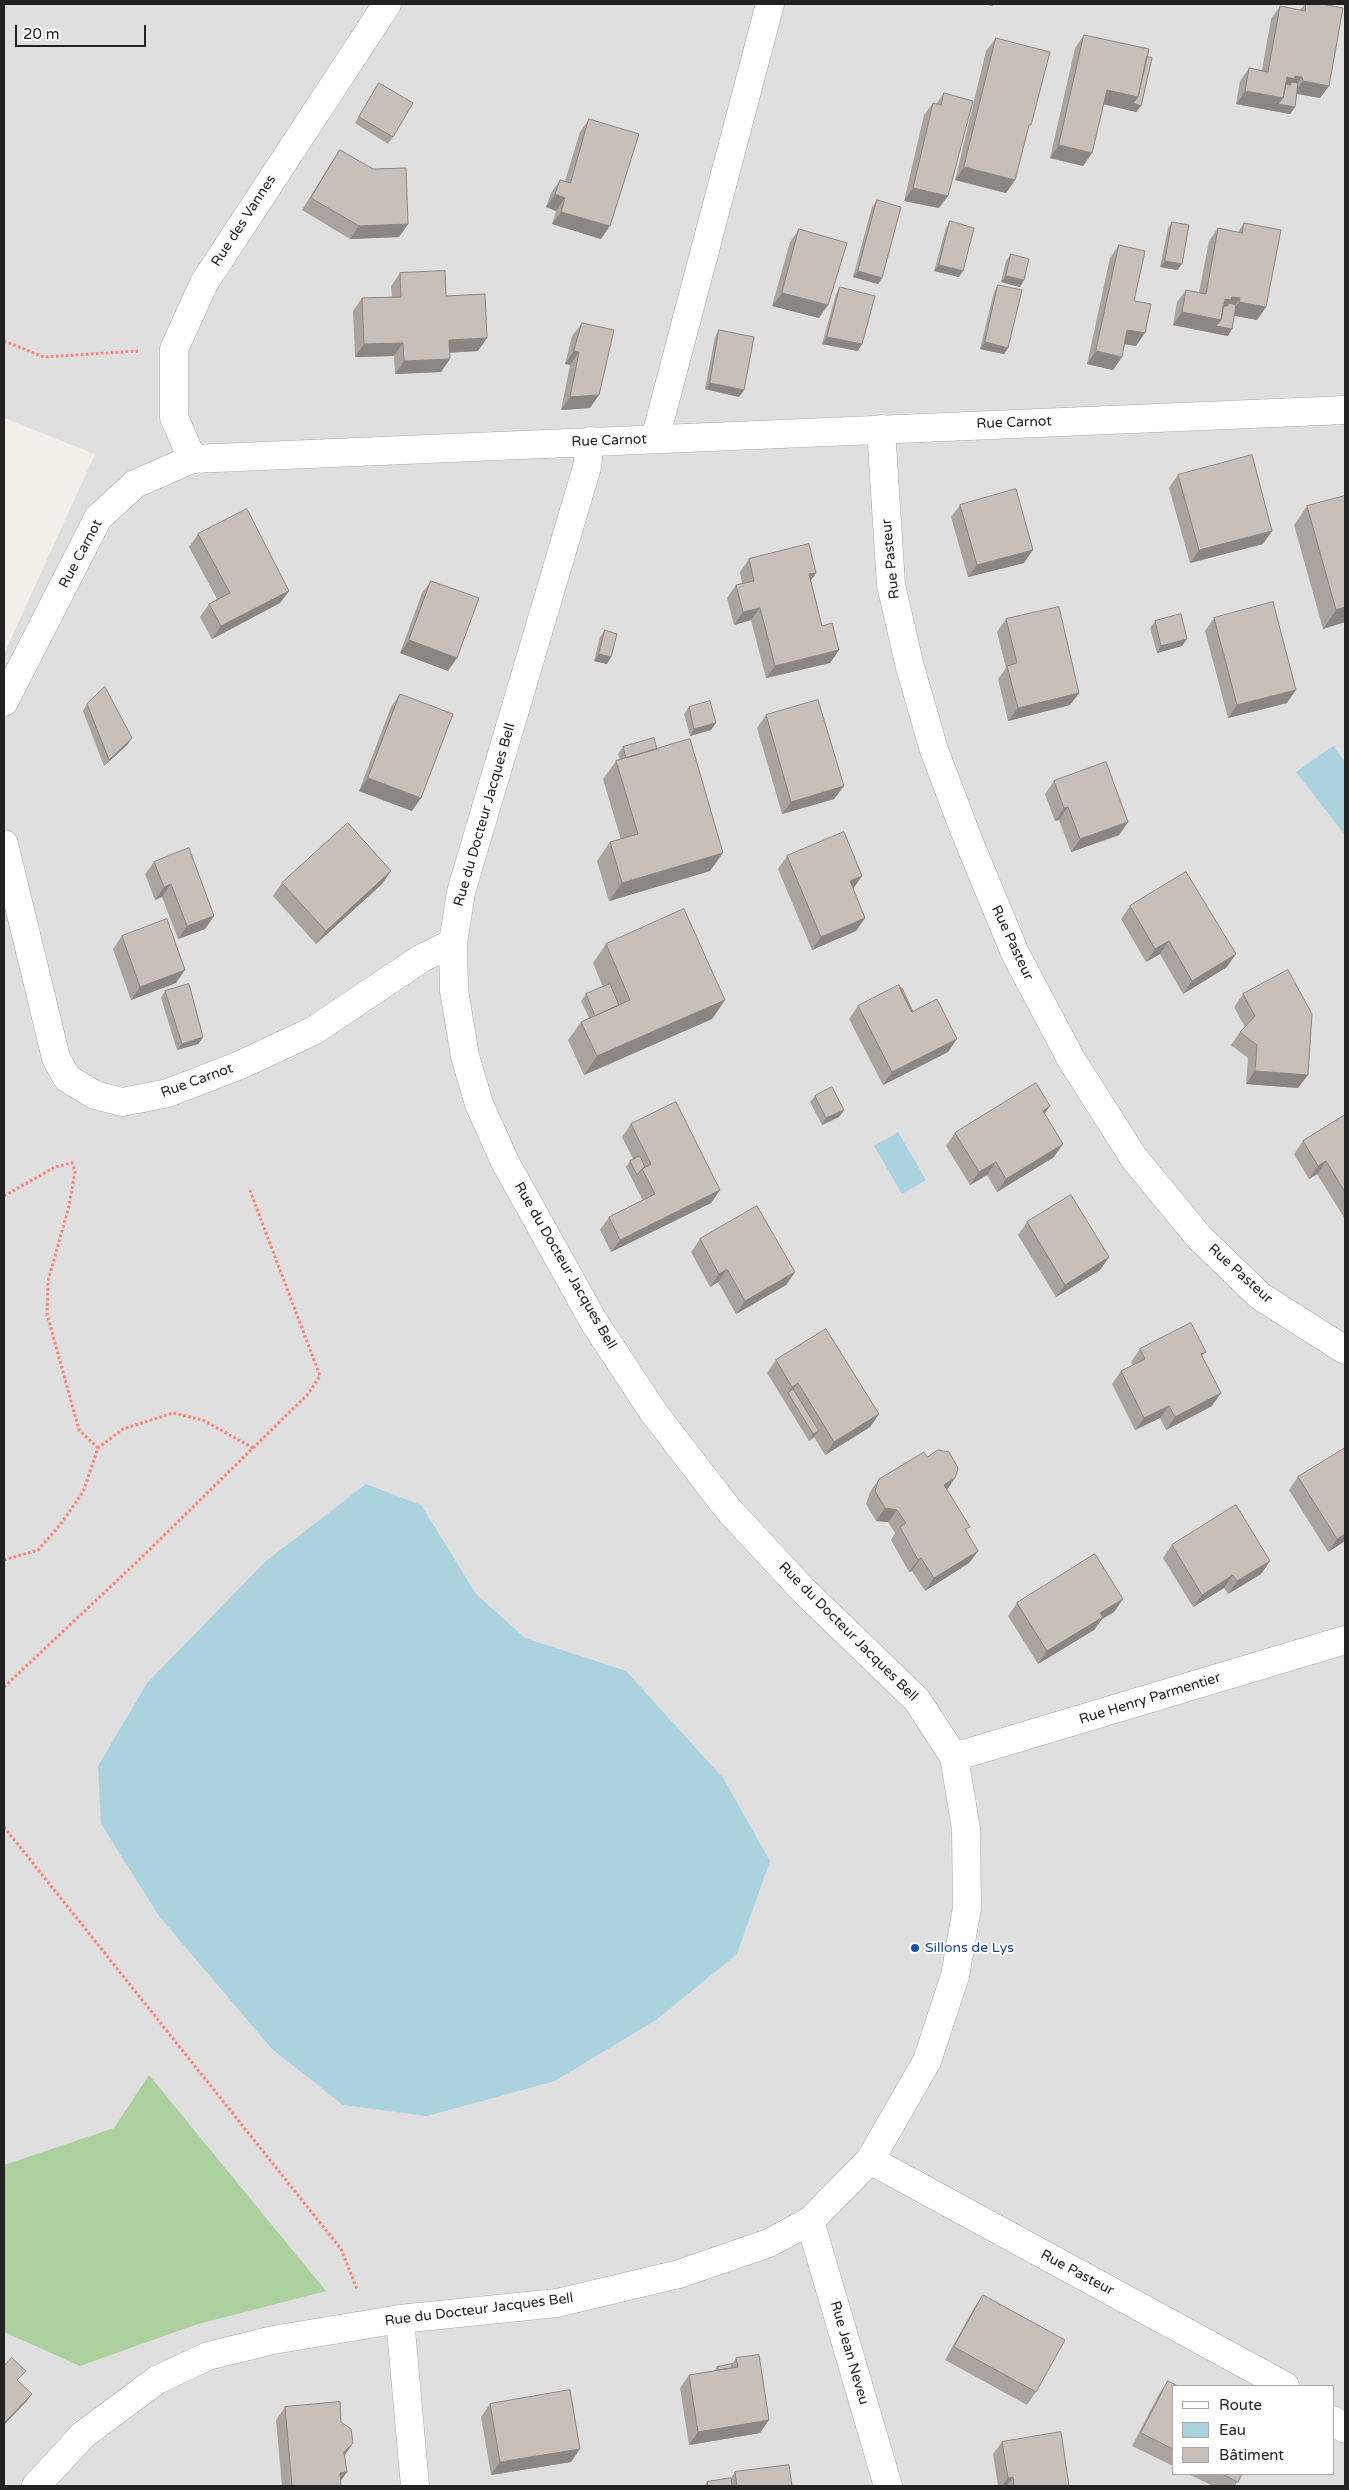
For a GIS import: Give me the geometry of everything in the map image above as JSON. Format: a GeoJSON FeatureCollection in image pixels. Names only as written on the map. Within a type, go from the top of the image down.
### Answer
{"type":"FeatureCollection","features":[{"type":"Feature","properties":{"kind":"street","name":"Rue des Vannes"},"geometry":{"type":"LineString","coordinates":[[192,459],[174,417],[174,349],[204,284],[388,4]]}},
{"type":"Feature","properties":{"kind":"street"},"geometry":{"type":"LineString","coordinates":[[656,439],[770,4]]}},
{"type":"Feature","properties":{"kind":"street","name":"Rue Carnot"},"geometry":{"type":"LineString","coordinates":[[4,702],[98,518],[135,484],[192,459],[1345,410]]}},
{"type":"Feature","properties":{"kind":"street","name":"Rue Pasteur"},"geometry":{"type":"LineString","coordinates":[[881,429],[891,585],[910,667],[934,750],[966,837],[1015,954],[1071,1059],[1123,1142],[1187,1223],[1260,1296],[1345,1350]]}},
{"type":"Feature","properties":{"kind":"street","name":"Rue du Docteur Jacques Bell"},"geometry":{"type":"LineString","coordinates":[[36,2486],[82,2435],[156,2380],[208,2356],[273,2340],[400,2319],[556,2303],[679,2274],[769,2243],[810,2220],[870,2160],[927,2061],[955,1976],[967,1908],[966,1830],[954,1758],[917,1700],[804,1591],[728,1509],[654,1413],[594,1322],[505,1162],[479,1104],[465,1056],[454,990],[453,943],[461,892],[587,468],[590,441]]}},
{"type":"Feature","properties":{"kind":"street","name":"Rue Carnot"},"geometry":{"type":"LineString","coordinates":[[4,844],[56,1058],[67,1078],[95,1095],[122,1102],[168,1093],[240,1065],[272,1050],[312,1030],[422,958],[453,943]]}},
{"type":"Feature","properties":{"kind":"street","name":"Rue Henry Parmentier"},"geometry":{"type":"LineString","coordinates":[[954,1758],[1345,1640]]}},
{"type":"Feature","properties":{"kind":"street","name":"Rue Pasteur"},"geometry":{"type":"LineString","coordinates":[[870,2160],[1283,2385]]}},
{"type":"Feature","properties":{"kind":"street","name":"Rue Jean Neveu"},"geometry":{"type":"LineString","coordinates":[[810,2220],[888,2486]]}},
{"type":"Feature","properties":{"kind":"street"},"geometry":{"type":"LineString","coordinates":[[400,2319],[415,2486]]}},
{"type":"Feature","properties":{"kind":"street"},"geometry":{"type":"LineString","coordinates":[[1334,2421],[1345,2429]]}},
{"type":"Feature","properties":{"kind":"path"},"geometry":{"type":"LineString","coordinates":[[4,341],[44,357],[174,349]]}},
{"type":"Feature","properties":{"kind":"path"},"geometry":{"type":"LineString","coordinates":[[4,1196],[55,1167],[72,1163],[75,1172],[69,1206],[48,1281],[47,1314],[79,1430],[98,1448]]}},
{"type":"Feature","properties":{"kind":"path"},"geometry":{"type":"LineString","coordinates":[[4,1687],[308,1394],[320,1376],[249,1188]]}},
{"type":"Feature","properties":{"kind":"path"},"geometry":{"type":"LineString","coordinates":[[4,1560],[38,1550],[60,1525],[83,1492],[98,1448],[123,1428],[173,1413],[203,1420],[253,1448]]}},
{"type":"Feature","properties":{"kind":"path"},"geometry":{"type":"LineString","coordinates":[[4,1827],[341,2249],[372,2324]]}},
{"type":"Feature","properties":{"kind":"shaded area"},"geometry":{"type":"Polygon","coordinates":[[[4,4],[1345,4],[1345,2486],[4,2486],[4,654],[95,454],[4,418],[4,4]]]}},
{"type":"Feature","properties":{"kind":"green space"},"geometry":{"type":"Polygon","coordinates":[[[149,2075],[326,2291],[195,2325],[80,2366],[4,2332],[4,2165],[114,2128],[149,2075]]]}},
{"type":"Feature","properties":{"kind":"water"},"geometry":{"type":"Polygon","coordinates":[[[1333,746],[1345,762],[1345,835],[1296,772],[1333,746]]]}},
{"type":"Feature","properties":{"kind":"water"},"geometry":{"type":"Polygon","coordinates":[[[898,1132],[926,1180],[902,1194],[874,1146],[898,1132]]]}},
{"type":"Feature","properties":{"kind":"water"},"geometry":{"type":"Polygon","coordinates":[[[366,1484],[421,1505],[476,1594],[525,1638],[626,1671],[723,1778],[770,1861],[737,1954],[656,2020],[555,2081],[427,2116],[343,2105],[272,2049],[159,1916],[101,1824],[98,1766],[147,1683],[265,1562],[366,1484]]]}},
{"type":"Feature","properties":{"kind":"building"},"geometry":{"type":"Polygon","coordinates":[[[1306,4],[1322,4],[1343,8],[1329,86],[1303,81],[1302,77],[1295,76],[1294,79],[1287,77],[1283,98],[1245,91],[1249,68],[1268,72],[1280,6],[1305,11],[1306,4]]]}},
{"type":"Feature","properties":{"kind":"building"},"geometry":{"type":"Polygon","coordinates":[[[1084,35],[1149,49],[1138,97],[1107,90],[1092,153],[1059,145],[1084,35]]]}},
{"type":"Feature","properties":{"kind":"building"},"geometry":{"type":"Polygon","coordinates":[[[996,38],[1050,52],[1015,180],[964,167],[996,38]]]}},
{"type":"Feature","properties":{"kind":"building"},"geometry":{"type":"Polygon","coordinates":[[[1147,56],[1152,58],[1141,106],[1133,103],[1138,97],[1147,56]]]}},
{"type":"Feature","properties":{"kind":"building"},"geometry":{"type":"Polygon","coordinates":[[[1292,82],[1298,83],[1295,107],[1278,104],[1283,98],[1286,84],[1290,85],[1292,82]]]}},
{"type":"Feature","properties":{"kind":"building"},"geometry":{"type":"Polygon","coordinates":[[[379,83],[413,103],[393,137],[359,117],[379,83]]]}},
{"type":"Feature","properties":{"kind":"building"},"geometry":{"type":"Polygon","coordinates":[[[944,93],[973,101],[948,196],[913,188],[933,103],[941,105],[944,93]]]}},
{"type":"Feature","properties":{"kind":"building"},"geometry":{"type":"Polygon","coordinates":[[[589,119],[639,134],[610,226],[561,212],[565,198],[555,194],[560,180],[570,183],[589,119]]]}},
{"type":"Feature","properties":{"kind":"building"},"geometry":{"type":"Polygon","coordinates":[[[340,150],[373,169],[406,168],[408,224],[359,226],[311,198],[340,150]]]}},
{"type":"Feature","properties":{"kind":"building"},"geometry":{"type":"Polygon","coordinates":[[[877,200],[901,207],[882,278],[858,271],[877,200]]]}},
{"type":"Feature","properties":{"kind":"building"},"geometry":{"type":"Polygon","coordinates":[[[950,221],[974,228],[963,271],[939,265],[950,221]]]}},
{"type":"Feature","properties":{"kind":"building"},"geometry":{"type":"Polygon","coordinates":[[[1172,222],[1189,225],[1182,264],[1165,261],[1172,222]]]}},
{"type":"Feature","properties":{"kind":"building"},"geometry":{"type":"Polygon","coordinates":[[[1244,223],[1281,230],[1266,307],[1239,302],[1240,298],[1232,297],[1231,300],[1225,299],[1221,320],[1182,312],[1186,290],[1206,294],[1218,228],[1242,233],[1244,223]]]}},
{"type":"Feature","properties":{"kind":"building"},"geometry":{"type":"Polygon","coordinates":[[[799,229],[847,243],[828,305],[782,293],[799,229]]]}},
{"type":"Feature","properties":{"kind":"building"},"geometry":{"type":"Polygon","coordinates":[[[1119,245],[1145,251],[1134,301],[1151,304],[1145,333],[1127,330],[1122,357],[1096,351],[1119,245]]]}},
{"type":"Feature","properties":{"kind":"building"},"geometry":{"type":"Polygon","coordinates":[[[1011,254],[1029,259],[1024,280],[1006,276],[1011,254]]]}},
{"type":"Feature","properties":{"kind":"building"},"geometry":{"type":"Polygon","coordinates":[[[445,271],[446,296],[485,294],[487,338],[449,340],[450,359],[404,361],[403,343],[364,344],[362,298],[401,297],[400,273],[445,271]]]}},
{"type":"Feature","properties":{"kind":"building"},"geometry":{"type":"Polygon","coordinates":[[[998,285],[1022,290],[1008,348],[985,342],[998,285]]]}},
{"type":"Feature","properties":{"kind":"building"},"geometry":{"type":"Polygon","coordinates":[[[840,287],[875,296],[862,344],[827,337],[840,287]]]}},
{"type":"Feature","properties":{"kind":"building"},"geometry":{"type":"Polygon","coordinates":[[[1229,303],[1236,305],[1232,329],[1216,326],[1221,320],[1223,306],[1227,306],[1229,303]]]}},
{"type":"Feature","properties":{"kind":"building"},"geometry":{"type":"Polygon","coordinates":[[[582,323],[614,330],[599,395],[570,397],[579,352],[574,351],[582,323]]]}},
{"type":"Feature","properties":{"kind":"building"},"geometry":{"type":"Polygon","coordinates":[[[719,330],[754,337],[744,390],[710,383],[719,330]]]}},
{"type":"Feature","properties":{"kind":"building"},"geometry":{"type":"Polygon","coordinates":[[[1252,455],[1272,531],[1199,550],[1178,475],[1252,455]]]}},
{"type":"Feature","properties":{"kind":"building"},"geometry":{"type":"Polygon","coordinates":[[[1016,489],[1033,550],[977,565],[960,505],[1016,489]]]}},
{"type":"Feature","properties":{"kind":"building"},"geometry":{"type":"Polygon","coordinates":[[[1345,496],[1345,607],[1336,610],[1307,506],[1345,496]]]}},
{"type":"Feature","properties":{"kind":"building"},"geometry":{"type":"Polygon","coordinates":[[[247,509],[289,591],[221,626],[209,604],[230,593],[198,534],[247,509]]]}},
{"type":"Feature","properties":{"kind":"building"},"geometry":{"type":"Polygon","coordinates":[[[809,544],[816,573],[809,574],[822,626],[832,623],[839,650],[775,666],[760,608],[743,612],[736,585],[754,581],[749,559],[809,544]]]}},
{"type":"Feature","properties":{"kind":"building"},"geometry":{"type":"Polygon","coordinates":[[[431,581],[479,598],[457,658],[409,640],[431,581]]]}},
{"type":"Feature","properties":{"kind":"building"},"geometry":{"type":"Polygon","coordinates":[[[1273,602],[1296,690],[1237,705],[1214,618],[1273,602]]]}},
{"type":"Feature","properties":{"kind":"building"},"geometry":{"type":"Polygon","coordinates":[[[1059,607],[1079,693],[1018,708],[1007,666],[1017,663],[1006,619],[1059,607]]]}},
{"type":"Feature","properties":{"kind":"building"},"geometry":{"type":"Polygon","coordinates":[[[1181,614],[1187,639],[1161,646],[1155,621],[1181,614]]]}},
{"type":"Feature","properties":{"kind":"building"},"geometry":{"type":"Polygon","coordinates":[[[605,630],[617,634],[611,657],[599,654],[605,630]]]}},
{"type":"Feature","properties":{"kind":"building"},"geometry":{"type":"Polygon","coordinates":[[[105,687],[132,738],[109,760],[87,704],[105,687]]]}},
{"type":"Feature","properties":{"kind":"building"},"geometry":{"type":"Polygon","coordinates":[[[400,694],[453,714],[421,798],[368,778],[400,694]]]}},
{"type":"Feature","properties":{"kind":"building"},"geometry":{"type":"Polygon","coordinates":[[[818,700],[844,786],[791,802],[766,715],[818,700]]]}},
{"type":"Feature","properties":{"kind":"building"},"geometry":{"type":"Polygon","coordinates":[[[710,701],[716,723],[694,729],[689,707],[710,701]]]}},
{"type":"Feature","properties":{"kind":"building"},"geometry":{"type":"Polygon","coordinates":[[[654,738],[657,749],[626,758],[623,747],[654,738]]]}},
{"type":"Feature","properties":{"kind":"building"},"geometry":{"type":"Polygon","coordinates":[[[690,739],[723,853],[622,883],[610,842],[638,834],[616,761],[690,739]]]}},
{"type":"Feature","properties":{"kind":"building"},"geometry":{"type":"Polygon","coordinates":[[[1106,762],[1128,822],[1080,839],[1068,807],[1064,808],[1054,781],[1106,762]]]}},
{"type":"Feature","properties":{"kind":"building"},"geometry":{"type":"Polygon","coordinates":[[[348,823],[391,871],[326,931],[282,883],[348,823]]]}},
{"type":"Feature","properties":{"kind":"building"},"geometry":{"type":"Polygon","coordinates":[[[844,832],[862,876],[850,881],[865,918],[821,937],[787,856],[844,832]]]}},
{"type":"Feature","properties":{"kind":"building"},"geometry":{"type":"Polygon","coordinates":[[[189,848],[214,916],[187,926],[171,884],[164,887],[154,862],[189,848]]]}},
{"type":"Feature","properties":{"kind":"building"},"geometry":{"type":"Polygon","coordinates":[[[1186,872],[1236,954],[1192,981],[1169,941],[1155,949],[1130,906],[1186,872]]]}},
{"type":"Feature","properties":{"kind":"building"},"geometry":{"type":"Polygon","coordinates":[[[684,909],[725,1000],[597,1056],[581,1022],[630,1000],[606,944],[684,909]]]}},
{"type":"Feature","properties":{"kind":"building"},"geometry":{"type":"Polygon","coordinates":[[[167,919],[185,970],[140,987],[122,936],[167,919]]]}},
{"type":"Feature","properties":{"kind":"building"},"geometry":{"type":"Polygon","coordinates":[[[1288,970],[1312,1014],[1308,1075],[1255,1071],[1257,1045],[1240,1032],[1255,1016],[1243,994],[1288,970]]]}},
{"type":"Feature","properties":{"kind":"building"},"geometry":{"type":"Polygon","coordinates":[[[189,984],[203,1037],[182,1044],[165,991],[189,984]]]}},
{"type":"Feature","properties":{"kind":"building"},"geometry":{"type":"Polygon","coordinates":[[[610,984],[619,1005],[595,1016],[586,994],[610,984]]]}},
{"type":"Feature","properties":{"kind":"building"},"geometry":{"type":"Polygon","coordinates":[[[899,985],[912,1012],[937,999],[957,1039],[892,1072],[858,1006],[899,985]]]}},
{"type":"Feature","properties":{"kind":"building"},"geometry":{"type":"Polygon","coordinates":[[[900,988],[902,988],[913,1012],[912,1012],[900,988]]]}},
{"type":"Feature","properties":{"kind":"building"},"geometry":{"type":"Polygon","coordinates":[[[1036,1083],[1050,1106],[1043,1111],[1063,1144],[1006,1179],[996,1162],[979,1172],[955,1133],[1036,1083]]]}},
{"type":"Feature","properties":{"kind":"building"},"geometry":{"type":"Polygon","coordinates":[[[832,1087],[844,1110],[826,1118],[815,1096],[832,1087]]]}},
{"type":"Feature","properties":{"kind":"building"},"geometry":{"type":"Polygon","coordinates":[[[676,1102],[720,1190],[620,1240],[609,1217],[655,1194],[642,1169],[651,1164],[631,1124],[676,1102]]]}},
{"type":"Feature","properties":{"kind":"building"},"geometry":{"type":"Polygon","coordinates":[[[1345,1115],[1345,1192],[1326,1161],[1318,1166],[1303,1141],[1345,1115]]]}},
{"type":"Feature","properties":{"kind":"building"},"geometry":{"type":"Polygon","coordinates":[[[640,1156],[645,1167],[637,1175],[630,1161],[640,1156]]]}},
{"type":"Feature","properties":{"kind":"building"},"geometry":{"type":"Polygon","coordinates":[[[1071,1195],[1109,1257],[1065,1285],[1027,1222],[1071,1195]]]}},
{"type":"Feature","properties":{"kind":"building"},"geometry":{"type":"Polygon","coordinates":[[[757,1206],[795,1272],[745,1301],[727,1269],[719,1274],[700,1239],[757,1206]]]}},
{"type":"Feature","properties":{"kind":"building"},"geometry":{"type":"Polygon","coordinates":[[[1191,1323],[1206,1352],[1201,1354],[1221,1393],[1175,1417],[1169,1406],[1144,1418],[1121,1371],[1145,1359],[1140,1349],[1191,1323]]]}},
{"type":"Feature","properties":{"kind":"building"},"geometry":{"type":"Polygon","coordinates":[[[826,1329],[879,1414],[834,1442],[798,1383],[792,1387],[776,1360],[826,1329]]]}},
{"type":"Feature","properties":{"kind":"building"},"geometry":{"type":"Polygon","coordinates":[[[793,1389],[819,1431],[813,1434],[788,1393],[793,1389]]]}},
{"type":"Feature","properties":{"kind":"building"},"geometry":{"type":"Polygon","coordinates":[[[1345,1448],[1345,1534],[1337,1539],[1298,1477],[1345,1448]]]}},
{"type":"Feature","properties":{"kind":"building"},"geometry":{"type":"Polygon","coordinates":[[[938,1450],[949,1452],[958,1468],[955,1478],[944,1485],[970,1527],[965,1529],[978,1551],[934,1578],[921,1558],[918,1560],[900,1527],[906,1523],[897,1510],[885,1508],[875,1491],[879,1479],[924,1452],[927,1457],[938,1450]]]}},
{"type":"Feature","properties":{"kind":"building"},"geometry":{"type":"Polygon","coordinates":[[[1236,1505],[1270,1561],[1237,1581],[1233,1575],[1202,1595],[1172,1545],[1236,1505]]]}},
{"type":"Feature","properties":{"kind":"building"},"geometry":{"type":"Polygon","coordinates":[[[1095,1554],[1123,1599],[1100,1613],[1103,1617],[1047,1651],[1017,1603],[1095,1554]]]}},
{"type":"Feature","properties":{"kind":"building"},"geometry":{"type":"Polygon","coordinates":[[[983,2295],[1065,2340],[1036,2392],[954,2347],[983,2295]]]}},
{"type":"Feature","properties":{"kind":"building"},"geometry":{"type":"Polygon","coordinates":[[[759,2355],[769,2420],[698,2432],[689,2375],[738,2367],[736,2358],[759,2355]]]}},
{"type":"Feature","properties":{"kind":"building"},"geometry":{"type":"Polygon","coordinates":[[[12,2358],[26,2371],[17,2380],[32,2394],[4,2423],[4,2366],[12,2358]]]}},
{"type":"Feature","properties":{"kind":"building"},"geometry":{"type":"Polygon","coordinates":[[[732,2364],[732,2368],[718,2370],[717,2367],[732,2364]]]}},
{"type":"Feature","properties":{"kind":"building"},"geometry":{"type":"Polygon","coordinates":[[[1168,2381],[1176,2385],[1172,2385],[1172,2448],[1141,2433],[1168,2381]]]}},
{"type":"Feature","properties":{"kind":"building"},"geometry":{"type":"Polygon","coordinates":[[[570,2390],[580,2449],[500,2462],[490,2404],[570,2390]]]}},
{"type":"Feature","properties":{"kind":"building"},"geometry":{"type":"Polygon","coordinates":[[[340,2402],[341,2422],[351,2429],[353,2443],[344,2452],[347,2472],[340,2473],[341,2486],[292,2486],[285,2407],[340,2402]]]}},
{"type":"Feature","properties":{"kind":"building"},"geometry":{"type":"Polygon","coordinates":[[[1061,2432],[1069,2486],[1014,2486],[1013,2477],[1008,2478],[1002,2442],[1061,2432]]]}},
{"type":"Feature","properties":{"kind":"building"},"geometry":{"type":"Polygon","coordinates":[[[789,2465],[792,2486],[737,2486],[735,2472],[789,2465]]]}},
{"type":"Feature","properties":{"kind":"building"},"geometry":{"type":"Polygon","coordinates":[[[1225,2475],[1242,2475],[1238,2482],[1225,2475]]]}},
{"type":"Feature","properties":{"kind":"building"},"geometry":{"type":"Polygon","coordinates":[[[731,2478],[732,2486],[708,2486],[707,2482],[731,2478]]]}},
{"type":"Feature","properties":{"kind":"place","name":"Sillons de Lys"},"geometry":{"type":"Point","coordinates":[915,1948]}}]}
